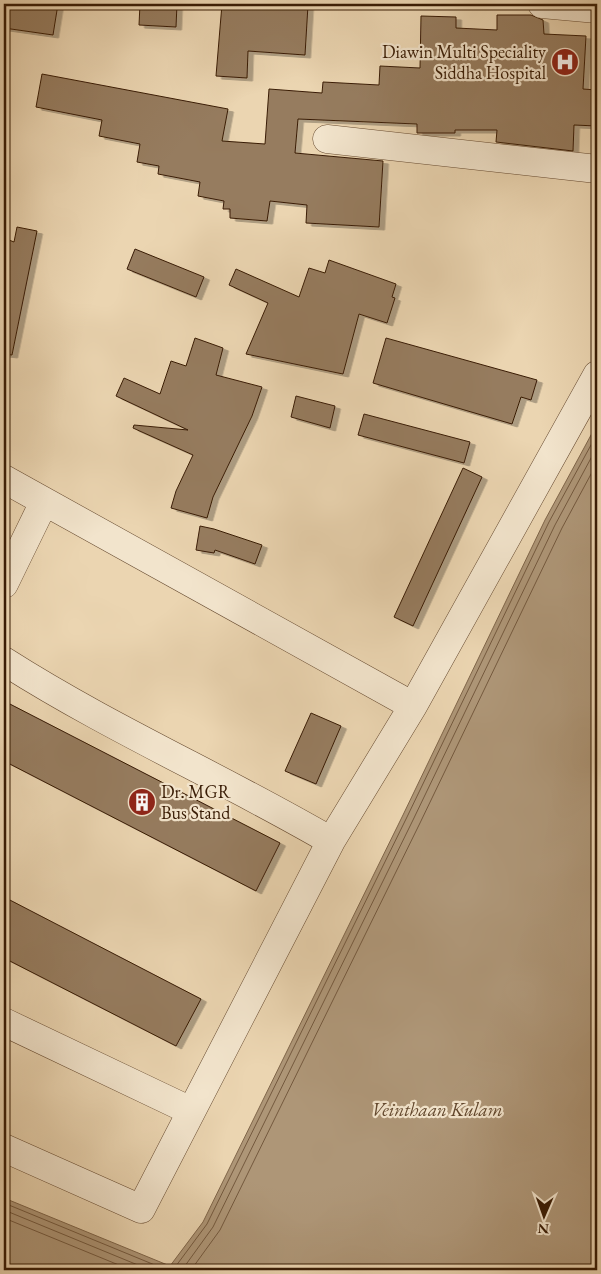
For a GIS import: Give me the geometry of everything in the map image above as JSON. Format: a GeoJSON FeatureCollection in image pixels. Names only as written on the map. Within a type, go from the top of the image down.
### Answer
{"type":"FeatureCollection","features":[{"type":"Feature","properties":{"kind":"street"},"geometry":{"type":"LineString","coordinates":[[542,4],[597,9]]}},
{"type":"Feature","properties":{"kind":"street"},"geometry":{"type":"LineString","coordinates":[[327,138],[597,169]]}},
{"type":"Feature","properties":{"kind":"street"},"geometry":{"type":"LineString","coordinates":[[4,1148],[141,1209],[331,841],[413,706],[597,375]]}},
{"type":"Feature","properties":{"kind":"street"},"geometry":{"type":"LineString","coordinates":[[4,480],[413,706]]}},
{"type":"Feature","properties":{"kind":"street"},"geometry":{"type":"LineString","coordinates":[[4,584],[44,502]]}},
{"type":"Feature","properties":{"kind":"street"},"geometry":{"type":"LineString","coordinates":[[4,661],[42,685],[178,760],[293,819],[331,841]]}},
{"type":"Feature","properties":{"kind":"street"},"geometry":{"type":"LineString","coordinates":[[4,1022],[191,1111]]}},
{"type":"Feature","properties":{"kind":"water","name":"Veinthaan Kulam"},"geometry":{"type":"Polygon","coordinates":[[[597,424],[597,1270],[4,1270],[4,1198],[170,1266],[203,1222],[403,815],[545,520],[597,424]]]}},
{"type":"Feature","properties":{"kind":"building"},"geometry":{"type":"Polygon","coordinates":[[[4,4],[58,4],[53,35],[4,28],[4,4]]]}},
{"type":"Feature","properties":{"kind":"building"},"geometry":{"type":"Polygon","coordinates":[[[140,4],[177,4],[176,27],[139,25],[140,4]]]}},
{"type":"Feature","properties":{"kind":"building"},"geometry":{"type":"Polygon","coordinates":[[[222,4],[308,5],[305,55],[248,51],[247,78],[216,76],[222,4]]]}},
{"type":"Feature","properties":{"kind":"building"},"geometry":{"type":"Polygon","coordinates":[[[497,15],[531,15],[543,20],[544,34],[586,36],[583,89],[597,90],[597,126],[574,125],[573,151],[496,142],[497,130],[455,130],[455,133],[417,133],[417,124],[298,119],[295,153],[383,161],[379,227],[306,223],[307,205],[270,201],[267,221],[230,218],[230,209],[223,209],[224,201],[198,196],[200,182],[158,174],[159,166],[137,162],[140,144],[99,136],[102,120],[36,107],[42,74],[228,109],[222,141],[265,144],[269,89],[322,93],[323,82],[379,85],[380,66],[420,68],[421,16],[456,17],[456,28],[497,30],[497,15]]]}},
{"type":"Feature","properties":{"kind":"building"},"geometry":{"type":"Polygon","coordinates":[[[17,227],[37,231],[12,355],[4,354],[4,238],[14,242],[17,227]]]}},
{"type":"Feature","properties":{"kind":"building"},"geometry":{"type":"Polygon","coordinates":[[[135,249],[204,277],[196,297],[127,269],[135,249]]]}},
{"type":"Feature","properties":{"kind":"building"},"geometry":{"type":"Polygon","coordinates":[[[329,260],[396,284],[392,297],[395,298],[387,323],[359,314],[343,374],[246,354],[268,303],[229,285],[236,269],[299,297],[309,268],[325,273],[329,260]]]}},
{"type":"Feature","properties":{"kind":"building"},"geometry":{"type":"Polygon","coordinates":[[[195,338],[223,348],[216,375],[262,387],[252,416],[213,497],[207,518],[171,508],[176,491],[193,455],[133,428],[134,425],[188,430],[116,396],[124,378],[160,394],[171,361],[186,366],[195,338]]]}},
{"type":"Feature","properties":{"kind":"building"},"geometry":{"type":"Polygon","coordinates":[[[386,338],[537,380],[531,400],[521,397],[512,424],[373,383],[386,338]]]}},
{"type":"Feature","properties":{"kind":"building"},"geometry":{"type":"Polygon","coordinates":[[[296,396],[335,406],[330,428],[291,417],[296,396]]]}},
{"type":"Feature","properties":{"kind":"building"},"geometry":{"type":"Polygon","coordinates":[[[364,414],[470,442],[464,463],[358,435],[364,414]]]}},
{"type":"Feature","properties":{"kind":"building"},"geometry":{"type":"Polygon","coordinates":[[[463,468],[482,477],[413,626],[394,617],[463,468]]]}},
{"type":"Feature","properties":{"kind":"building"},"geometry":{"type":"Polygon","coordinates":[[[200,526],[262,545],[255,564],[215,550],[214,553],[196,550],[200,526]]]}},
{"type":"Feature","properties":{"kind":"building","name":"Dr. MGR Bus Stand"},"geometry":{"type":"Polygon","coordinates":[[[4,701],[280,843],[256,891],[4,761],[4,701]]]}},
{"type":"Feature","properties":{"kind":"building"},"geometry":{"type":"Polygon","coordinates":[[[311,713],[341,726],[316,784],[285,771],[311,713]]]}},
{"type":"Feature","properties":{"kind":"building"},"geometry":{"type":"Polygon","coordinates":[[[4,897],[201,999],[176,1046],[4,958],[4,897]]]}},
{"type":"Feature","properties":{"kind":"place","name":"Diawin Multi Speciality Siddha Hospital"},"geometry":{"type":"Point","coordinates":[565,62]}},
{"type":"Feature","properties":{"kind":"place","name":"Dr. MGR Bus Stand"},"geometry":{"type":"Point","coordinates":[142,802]}}]}
